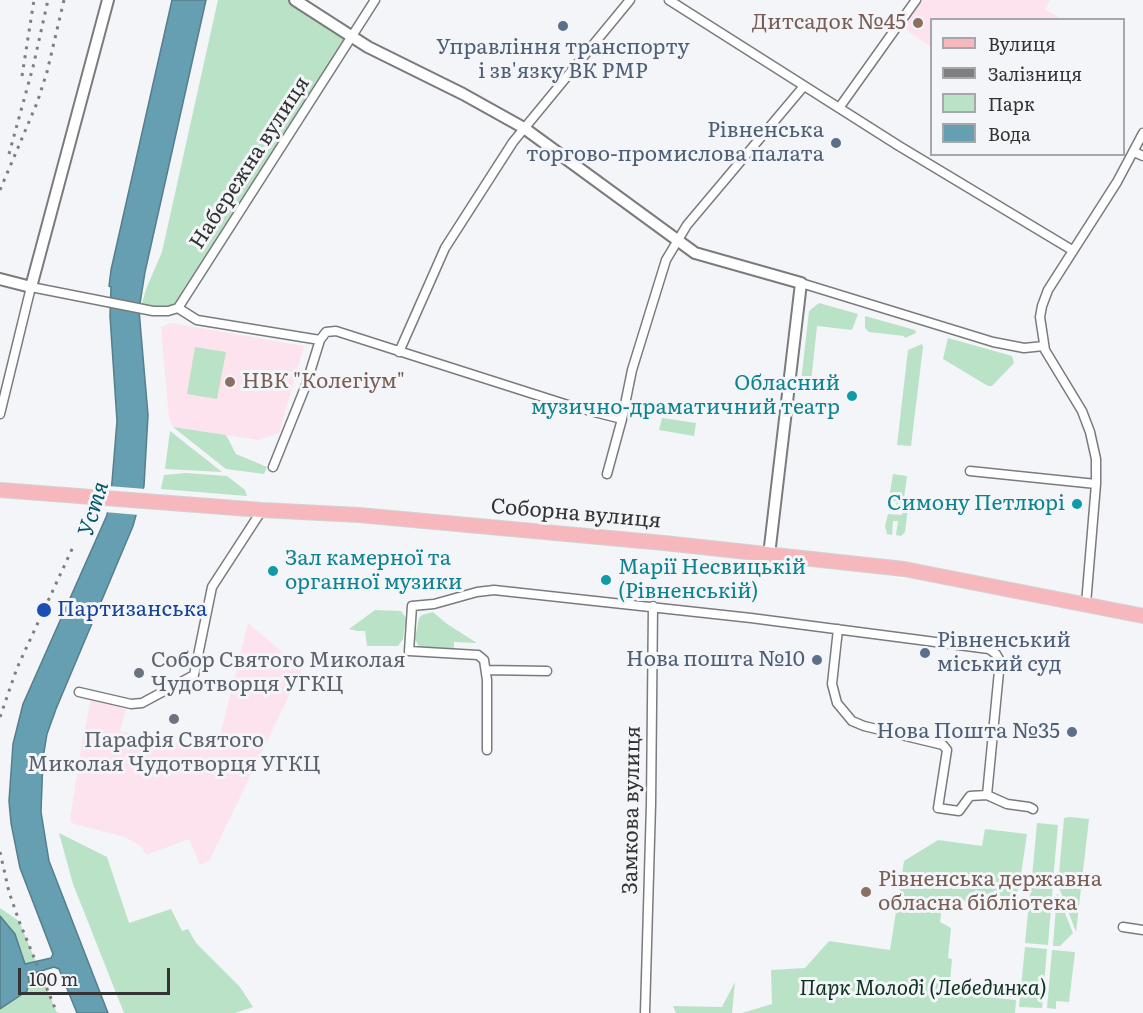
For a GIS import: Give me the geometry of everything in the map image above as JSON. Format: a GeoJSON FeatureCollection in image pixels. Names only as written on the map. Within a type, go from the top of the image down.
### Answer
{"type":"FeatureCollection","features":[{"type":"Feature","properties":{"kind":"main road","name":"Соборна вулиця"},"geometry":{"type":"LineString","coordinates":[[0,490],[167,504],[359,514],[904,569],[1143,616]]}},
{"type":"Feature","properties":{"kind":"street"},"geometry":{"type":"LineString","coordinates":[[0,414],[31,287],[108,0]]}},
{"type":"Feature","properties":{"kind":"street"},"geometry":{"type":"LineString","coordinates":[[295,0],[352,38],[463,94],[524,128],[695,253],[993,342],[1024,348],[1044,346]]}},
{"type":"Feature","properties":{"kind":"street","name":"Набережна вулиця"},"geometry":{"type":"LineString","coordinates":[[178,308],[375,0]]}},
{"type":"Feature","properties":{"kind":"street"},"geometry":{"type":"LineString","coordinates":[[399,352],[445,248],[524,128],[630,0]]}},
{"type":"Feature","properties":{"kind":"street"},"geometry":{"type":"LineString","coordinates":[[669,0],[839,108],[1072,250]]}},
{"type":"Feature","properties":{"kind":"street"},"geometry":{"type":"LineString","coordinates":[[839,108],[916,0]]}},
{"type":"Feature","properties":{"kind":"street"},"geometry":{"type":"LineString","coordinates":[[607,474],[639,348],[666,260],[677,240],[708,200],[804,86]]}},
{"type":"Feature","properties":{"kind":"street"},"geometry":{"type":"LineString","coordinates":[[1086,604],[1096,459],[1082,411],[1044,346],[1040,317],[1048,290],[1072,250],[1101,209],[1143,133]]}},
{"type":"Feature","properties":{"kind":"street"},"geometry":{"type":"LineString","coordinates":[[1134,152],[1143,156]]}},
{"type":"Feature","properties":{"kind":"street"},"geometry":{"type":"LineString","coordinates":[[0,279],[153,311],[178,308],[197,320],[320,340]]}},
{"type":"Feature","properties":{"kind":"street"},"geometry":{"type":"LineString","coordinates":[[769,555],[801,283]]}},
{"type":"Feature","properties":{"kind":"street"},"geometry":{"type":"LineString","coordinates":[[273,467],[306,386],[320,340],[326,332],[336,332],[571,406],[622,419]]}},
{"type":"Feature","properties":{"kind":"street"},"geometry":{"type":"LineString","coordinates":[[970,471],[1096,484]]}},
{"type":"Feature","properties":{"kind":"street"},"geometry":{"type":"LineString","coordinates":[[79,692],[131,704],[142,703],[194,675],[212,587],[262,510]]}},
{"type":"Feature","properties":{"kind":"street"},"geometry":{"type":"LineString","coordinates":[[487,750],[484,660],[478,655],[409,651],[412,606],[434,604],[486,590],[653,606],[989,649],[996,654],[1000,662],[987,795]]}},
{"type":"Feature","properties":{"kind":"street","name":"Замкова вулиця"},"geometry":{"type":"LineString","coordinates":[[645,1013],[651,804],[653,606]]}},
{"type":"Feature","properties":{"kind":"street"},"geometry":{"type":"LineString","coordinates":[[838,629],[832,684],[837,703],[852,721],[864,726],[943,745],[947,750],[938,808],[959,811],[970,796],[987,795],[1007,804],[1033,809]]}},
{"type":"Feature","properties":{"kind":"street"},"geometry":{"type":"LineString","coordinates":[[486,670],[547,671]]}},
{"type":"Feature","properties":{"kind":"street"},"geometry":{"type":"LineString","coordinates":[[1123,927],[1143,930]]}},
{"type":"Feature","properties":{"kind":"shaded area","name":"Дитсадок №45"},"geometry":{"type":"Polygon","coordinates":[[[921,0],[1050,0],[1045,9],[1059,18],[930,18],[930,46],[902,27],[921,0]]]}},
{"type":"Feature","properties":{"kind":"shaded area","name":"НВК \"Колегіум\""},"geometry":{"type":"Polygon","coordinates":[[[171,323],[304,346],[279,433],[259,440],[173,427],[169,418],[161,327],[171,323]]]}},
{"type":"Feature","properties":{"kind":"shaded area"},"geometry":{"type":"Polygon","coordinates":[[[248,623],[302,669],[209,861],[200,865],[189,839],[146,855],[142,847],[125,837],[74,824],[70,820],[91,700],[126,709],[120,731],[197,748],[217,748],[248,623]]]}},
{"type":"Feature","properties":{"kind":"green space"},"geometry":{"type":"Polygon","coordinates":[[[218,0],[295,0],[352,38],[178,308],[141,307],[162,252],[218,0]]]}},
{"type":"Feature","properties":{"kind":"green space"},"geometry":{"type":"Polygon","coordinates":[[[819,303],[858,314],[852,330],[817,326],[810,391],[800,390],[809,311],[819,303]]]}},
{"type":"Feature","properties":{"kind":"green space"},"geometry":{"type":"Polygon","coordinates":[[[865,316],[915,330],[916,333],[905,338],[904,336],[869,332],[865,328],[865,316]]]}},
{"type":"Feature","properties":{"kind":"green space"},"geometry":{"type":"Polygon","coordinates":[[[948,338],[1012,356],[1014,363],[992,386],[988,386],[943,359],[948,338]]]}},
{"type":"Feature","properties":{"kind":"green space"},"geometry":{"type":"Polygon","coordinates":[[[922,344],[911,446],[897,445],[908,350],[922,344]]]}},
{"type":"Feature","properties":{"kind":"green space"},"geometry":{"type":"Polygon","coordinates":[[[195,347],[226,352],[217,399],[187,394],[195,347]]]}},
{"type":"Feature","properties":{"kind":"green space"},"geometry":{"type":"Polygon","coordinates":[[[662,418],[696,423],[694,436],[659,430],[662,418]]]}},
{"type":"Feature","properties":{"kind":"green space"},"geometry":{"type":"Polygon","coordinates":[[[173,427],[226,435],[236,454],[267,467],[264,474],[226,469],[173,427]]]}},
{"type":"Feature","properties":{"kind":"green space"},"geometry":{"type":"Polygon","coordinates":[[[170,431],[222,472],[165,469],[170,431]]]}},
{"type":"Feature","properties":{"kind":"green space"},"geometry":{"type":"Polygon","coordinates":[[[186,473],[227,476],[245,490],[247,496],[161,489],[164,475],[186,473]]]}},
{"type":"Feature","properties":{"kind":"green space"},"geometry":{"type":"Polygon","coordinates":[[[893,474],[907,476],[904,498],[909,499],[905,532],[901,536],[896,535],[898,521],[893,521],[892,535],[887,534],[885,526],[888,514],[902,515],[903,506],[896,505],[897,501],[891,501],[888,505],[893,474]]]}},
{"type":"Feature","properties":{"kind":"green space"},"geometry":{"type":"Polygon","coordinates":[[[375,610],[401,611],[406,618],[403,639],[398,646],[367,646],[365,631],[349,629],[375,610]]]}},
{"type":"Feature","properties":{"kind":"green space"},"geometry":{"type":"Polygon","coordinates":[[[433,612],[477,643],[454,642],[454,649],[422,648],[415,639],[419,618],[433,612]]]}},
{"type":"Feature","properties":{"kind":"green space"},"geometry":{"type":"Polygon","coordinates":[[[1064,818],[1089,819],[1076,932],[1058,885],[1064,818]]]}},
{"type":"Feature","properties":{"kind":"green space"},"geometry":{"type":"Polygon","coordinates":[[[1037,823],[1058,825],[1053,880],[1032,877],[1037,823]]]}},
{"type":"Feature","properties":{"kind":"green space","name":"Парк Молоді (Лебединка)"},"geometry":{"type":"Polygon","coordinates":[[[985,829],[1027,834],[1019,888],[1015,896],[999,905],[970,908],[964,900],[952,899],[942,906],[940,922],[951,928],[948,958],[952,959],[949,993],[1016,1000],[1015,1013],[742,1013],[772,1004],[771,970],[805,968],[829,941],[890,950],[904,861],[938,840],[982,846],[985,829]]]}},
{"type":"Feature","properties":{"kind":"green space"},"geometry":{"type":"Polygon","coordinates":[[[59,833],[107,857],[129,923],[171,909],[182,931],[188,929],[196,943],[240,987],[253,1007],[235,1013],[124,1013],[73,884],[59,833]]]}},
{"type":"Feature","properties":{"kind":"green space"},"geometry":{"type":"Polygon","coordinates":[[[1031,882],[1053,884],[1048,945],[1025,943],[1031,882]]]}},
{"type":"Feature","properties":{"kind":"green space"},"geometry":{"type":"Polygon","coordinates":[[[1057,893],[1073,933],[1060,946],[1053,946],[1057,893]]]}},
{"type":"Feature","properties":{"kind":"green space"},"geometry":{"type":"Polygon","coordinates":[[[0,908],[19,921],[57,1013],[0,1013],[0,908]]]}},
{"type":"Feature","properties":{"kind":"green space"},"geometry":{"type":"Polygon","coordinates":[[[1025,947],[1047,949],[1042,1008],[1019,1007],[1025,947]]]}},
{"type":"Feature","properties":{"kind":"green space"},"geometry":{"type":"Polygon","coordinates":[[[1052,950],[1075,952],[1069,1002],[1056,1001],[1056,1009],[1047,1008],[1052,950]]]}},
{"type":"Feature","properties":{"kind":"green space"},"geometry":{"type":"Polygon","coordinates":[[[735,982],[732,1013],[676,1013],[673,1006],[722,1007],[735,982]]]}},
{"type":"Feature","properties":{"kind":"water"},"geometry":{"type":"Polygon","coordinates":[[[172,0],[206,0],[145,272],[139,310],[148,415],[144,486],[133,526],[56,709],[47,734],[43,758],[41,812],[49,861],[108,1013],[77,1013],[59,969],[54,967],[28,975],[27,991],[0,1009],[0,916],[15,934],[25,964],[51,958],[53,954],[20,868],[11,823],[9,801],[13,744],[23,704],[107,515],[117,421],[110,316],[111,270],[172,0]]]}},
{"type":"Feature","properties":{"kind":"pier"},"geometry":{"type":"Polygon","coordinates":[[[108,486],[146,489],[139,515],[104,512],[108,486]]]}},
{"type":"Feature","properties":{"kind":"railway"},"geometry":{"type":"LineString","coordinates":[[22,76],[34,0]]}},
{"type":"Feature","properties":{"kind":"railway"},"geometry":{"type":"LineString","coordinates":[[9,154],[33,67],[48,0]]}},
{"type":"Feature","properties":{"kind":"railway"},"geometry":{"type":"LineString","coordinates":[[0,190],[37,103],[47,72],[64,0]]}},
{"type":"Feature","properties":{"kind":"railway"},"geometry":{"type":"LineString","coordinates":[[0,717],[17,668],[73,547]]}},
{"type":"Feature","properties":{"kind":"railway"},"geometry":{"type":"LineString","coordinates":[[0,852],[9,892],[19,921],[57,1013]]}},
{"type":"Feature","properties":{"kind":"place","name":"Дитсадок №45"},"geometry":{"type":"Point","coordinates":[918,23]}},
{"type":"Feature","properties":{"kind":"place","name":"Управління транспорту і зв'язку ВК РМР"},"geometry":{"type":"Point","coordinates":[563,26]}},
{"type":"Feature","properties":{"kind":"place","name":"Рівненська торгово-промислова палата"},"geometry":{"type":"Point","coordinates":[836,143]}},
{"type":"Feature","properties":{"kind":"place","name":"НВК \"Колегіум\""},"geometry":{"type":"Point","coordinates":[230,382]}},
{"type":"Feature","properties":{"kind":"place","name":"Обласний музично-драматичний театр"},"geometry":{"type":"Point","coordinates":[852,396]}},
{"type":"Feature","properties":{"kind":"place","name":"Симону Петлюрі"},"geometry":{"type":"Point","coordinates":[1077,504]}},
{"type":"Feature","properties":{"kind":"place","name":"Зал камерної та органної музики"},"geometry":{"type":"Point","coordinates":[273,571]}},
{"type":"Feature","properties":{"kind":"place","name":"Марії Несвицькій (Рівненській)"},"geometry":{"type":"Point","coordinates":[606,580]}},
{"type":"Feature","properties":{"kind":"place","name":"Партизанська"},"geometry":{"type":"Point","coordinates":[44,610]}},
{"type":"Feature","properties":{"kind":"place","name":"Рівненський міський суд"},"geometry":{"type":"Point","coordinates":[925,653]}},
{"type":"Feature","properties":{"kind":"place","name":"Нова пошта №10"},"geometry":{"type":"Point","coordinates":[817,660]}},
{"type":"Feature","properties":{"kind":"place","name":"Собор Святого Миколая Чудотворця УГКЦ"},"geometry":{"type":"Point","coordinates":[139,673]}},
{"type":"Feature","properties":{"kind":"place","name":"Парафія Святого Миколая Чудотворця УГКЦ"},"geometry":{"type":"Point","coordinates":[174,719]}},
{"type":"Feature","properties":{"kind":"place","name":"Нова Пошта №35"},"geometry":{"type":"Point","coordinates":[1072,732]}},
{"type":"Feature","properties":{"kind":"place","name":"Рівненська державна обласна бібліотека"},"geometry":{"type":"Point","coordinates":[866,892]}},
{"type":"Feature","properties":{"kind":"water label","name":"Устя"},"geometry":{"type":"Point","coordinates":[94,509]}}]}
